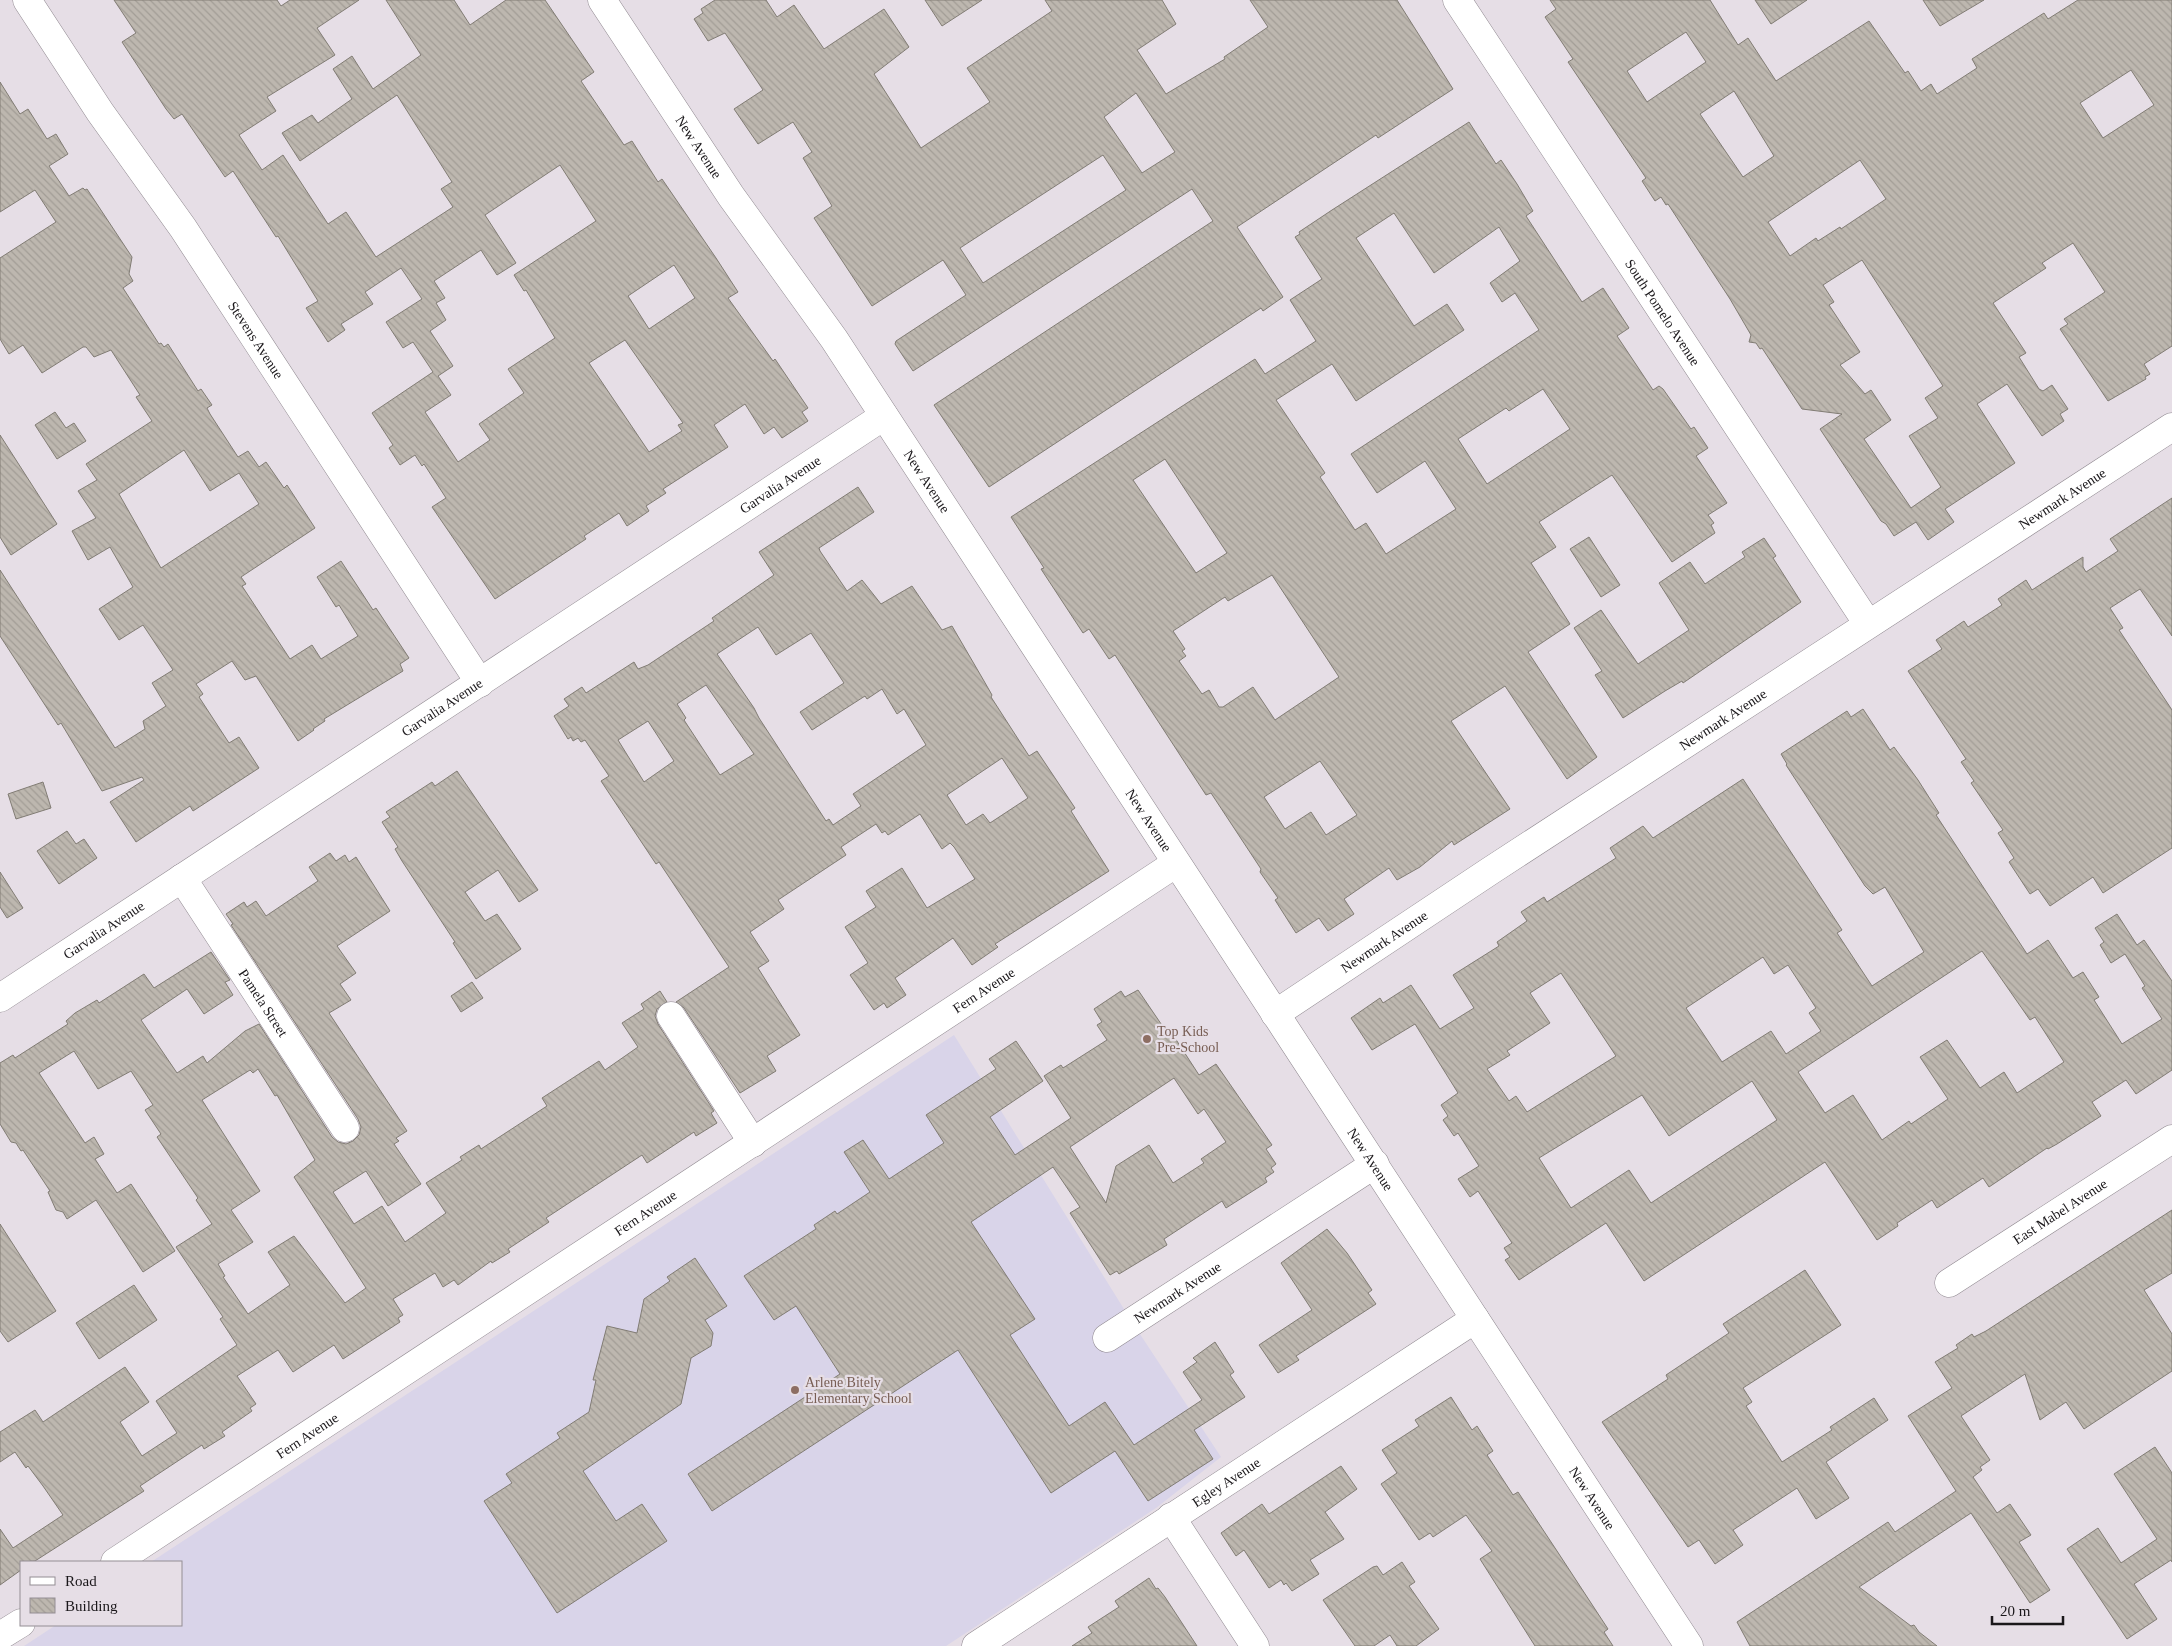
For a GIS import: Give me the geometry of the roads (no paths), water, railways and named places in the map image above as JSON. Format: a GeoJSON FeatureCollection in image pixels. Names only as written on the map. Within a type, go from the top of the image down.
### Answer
{"type":"FeatureCollection","features":[{"type":"Feature","properties":{"kind":"street","name":"Stevens Avenue"},"geometry":{"type":"LineString","coordinates":[[27,0],[100,112],[183,228],[480,683]]}},
{"type":"Feature","properties":{"kind":"street","name":"New Avenue"},"geometry":{"type":"LineString","coordinates":[[602,0],[731,196],[834,339],[1689,1646]]}},
{"type":"Feature","properties":{"kind":"street","name":"South Pomelo Avenue"},"geometry":{"type":"LineString","coordinates":[[1458,0],[1868,624]]}},
{"type":"Feature","properties":{"kind":"street","name":"Garvalia Avenue"},"geometry":{"type":"LineString","coordinates":[[0,998],[884,416]]}},
{"type":"Feature","properties":{"kind":"street","name":"Newmark Avenue"},"geometry":{"type":"LineString","coordinates":[[1275,1014],[1868,624],[2172,427]]}},
{"type":"Feature","properties":{"kind":"street","name":"Fern Avenue"},"geometry":{"type":"LineString","coordinates":[[116,1561],[1176,864]]}},
{"type":"Feature","properties":{"kind":"street","name":"Pamela Street"},"geometry":{"type":"LineString","coordinates":[[182,878],[345,1128]]}},
{"type":"Feature","properties":{"kind":"street"},"geometry":{"type":"LineString","coordinates":[[671,1016],[753,1143]]}},
{"type":"Feature","properties":{"kind":"street","name":"East Mabel Avenue"},"geometry":{"type":"LineString","coordinates":[[1949,1283],[2172,1139]]}},
{"type":"Feature","properties":{"kind":"street","name":"Newmark Avenue"},"geometry":{"type":"LineString","coordinates":[[1107,1338],[1375,1164]]}},
{"type":"Feature","properties":{"kind":"street","name":"Egley Avenue"},"geometry":{"type":"LineString","coordinates":[[976,1646],[1475,1318]]}},
{"type":"Feature","properties":{"kind":"street"},"geometry":{"type":"LineString","coordinates":[[1171,1518],[1255,1646]]}},
{"type":"Feature","properties":{"kind":"street"},"geometry":{"type":"LineString","coordinates":[[0,1636],[20,1624]]}},
{"type":"Feature","properties":{"kind":"place","name":"Top Kids Pre-School"},"geometry":{"type":"Point","coordinates":[1147,1039]}},
{"type":"Feature","properties":{"kind":"place","name":"Arlene Bitely Elementary School"},"geometry":{"type":"Point","coordinates":[795,1390]}}]}
